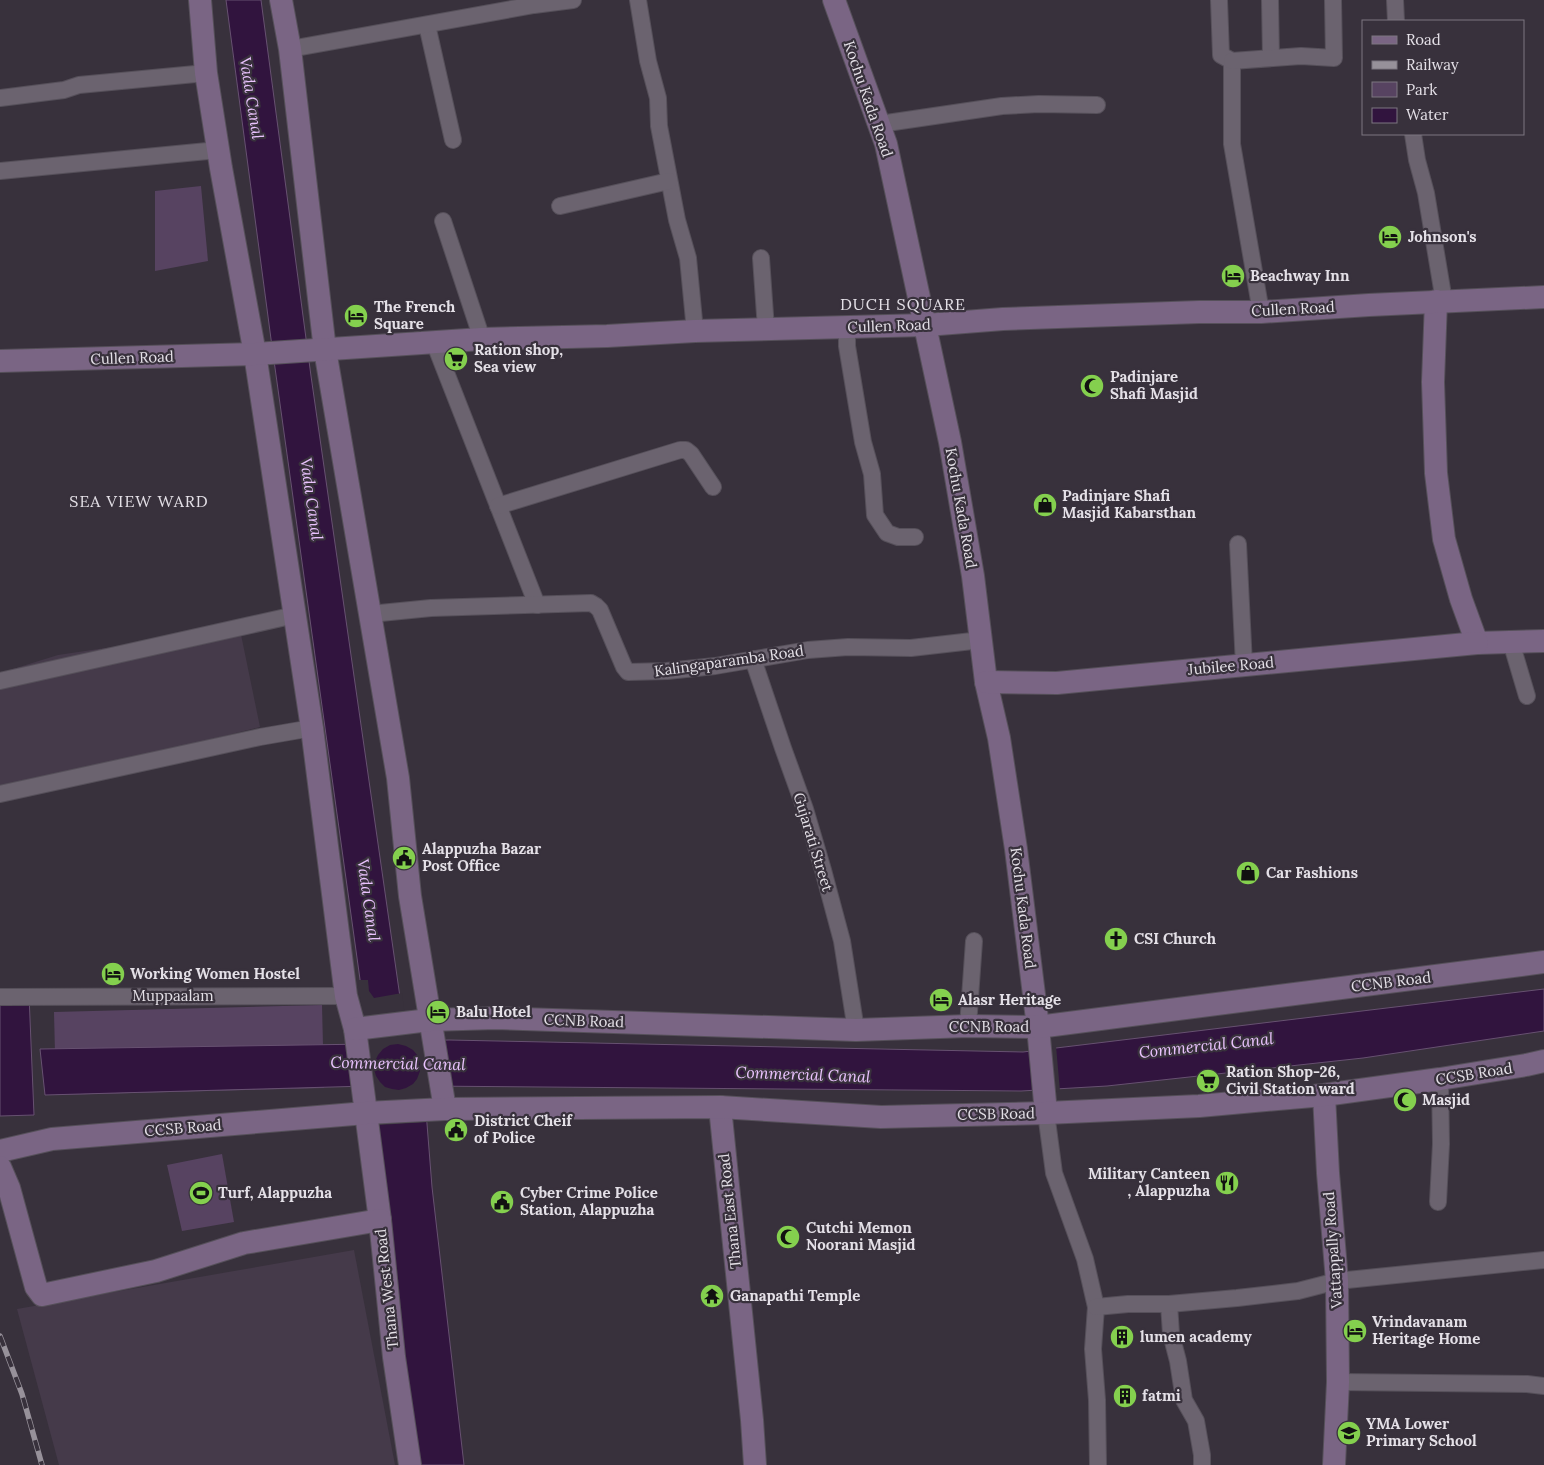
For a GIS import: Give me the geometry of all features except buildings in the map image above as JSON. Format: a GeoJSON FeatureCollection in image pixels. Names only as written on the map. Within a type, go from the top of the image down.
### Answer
{"type":"FeatureCollection","features":[{"type":"Feature","properties":{"kind":"main road","name":"Thana West Road"},"geometry":{"type":"LineString","coordinates":[[200,0],[206,73],[218,150],[259,354],[312,728],[346,996],[359,1033],[362,1087],[368,1113],[394,1357],[410,1465]]}},
{"type":"Feature","properties":{"kind":"main road"},"geometry":{"type":"LineString","coordinates":[[281,0],[290,49],[324,350],[398,778],[422,1021],[434,1044],[438,1103]]}},
{"type":"Feature","properties":{"kind":"main road","name":"Kochu Kada Road"},"geometry":{"type":"LineString","coordinates":[[834,0],[880,124],[888,154],[926,325],[955,470],[973,576],[986,682],[999,738],[1015,840],[1039,1037],[1045,1104]]}},
{"type":"Feature","properties":{"kind":"main road","name":"Cullen Road"},"geometry":{"type":"LineString","coordinates":[[0,362],[259,354],[482,339],[926,325],[1012,318],[1261,312],[1369,304],[1544,297]]}},
{"type":"Feature","properties":{"kind":"main road"},"geometry":{"type":"LineString","coordinates":[[1440,301],[1433,382],[1436,474],[1444,539],[1476,643]]}},
{"type":"Feature","properties":{"kind":"main road","name":"Jubilee Road"},"geometry":{"type":"LineString","coordinates":[[986,682],[1057,683],[1476,643],[1544,642]]}},
{"type":"Feature","properties":{"kind":"main road","name":"CCNB Road"},"geometry":{"type":"LineString","coordinates":[[359,1033],[422,1021],[496,1018],[856,1030],[968,1026],[1039,1037],[1544,962]]}},
{"type":"Feature","properties":{"kind":"main road","name":"CCSB Road"},"geometry":{"type":"LineString","coordinates":[[0,1151],[52,1139],[368,1113],[438,1103],[720,1106],[881,1117],[1045,1104],[1199,1106],[1324,1095],[1440,1079],[1544,1061]]}},
{"type":"Feature","properties":{"kind":"main road","name":"Vattappally Road"},"geometry":{"type":"LineString","coordinates":[[1324,1095],[1337,1281],[1338,1382],[1334,1465]]}},
{"type":"Feature","properties":{"kind":"main road","name":"Thana East Road"},"geometry":{"type":"LineString","coordinates":[[720,1106],[755,1465]]}},
{"type":"Feature","properties":{"kind":"main road"},"geometry":{"type":"LineString","coordinates":[[0,1167],[9,1188],[36,1287],[42,1295],[156,1271],[244,1243],[380,1220]]}},
{"type":"Feature","properties":{"kind":"street"},"geometry":{"type":"LineString","coordinates":[[290,49],[427,25],[534,2],[573,0]]}},
{"type":"Feature","properties":{"kind":"street"},"geometry":{"type":"LineString","coordinates":[[638,0],[648,61],[658,98],[659,126],[669,181],[677,220],[688,258],[695,331]]}},
{"type":"Feature","properties":{"kind":"street"},"geometry":{"type":"LineString","coordinates":[[1219,0],[1221,55],[1232,61],[1301,56],[1334,58],[1333,0]]}},
{"type":"Feature","properties":{"kind":"street"},"geometry":{"type":"LineString","coordinates":[[1270,0],[1271,58]]}},
{"type":"Feature","properties":{"kind":"street"},"geometry":{"type":"LineString","coordinates":[[1395,0],[1396,20]]}},
{"type":"Feature","properties":{"kind":"street"},"geometry":{"type":"LineString","coordinates":[[427,25],[453,140]]}},
{"type":"Feature","properties":{"kind":"street"},"geometry":{"type":"LineString","coordinates":[[1232,61],[1232,144],[1261,312]]}},
{"type":"Feature","properties":{"kind":"street"},"geometry":{"type":"LineString","coordinates":[[0,98],[64,90],[79,85],[206,73]]}},
{"type":"Feature","properties":{"kind":"street"},"geometry":{"type":"LineString","coordinates":[[880,124],[1002,106],[1039,104],[1097,105]]}},
{"type":"Feature","properties":{"kind":"street"},"geometry":{"type":"LineString","coordinates":[[1413,135],[1417,160],[1426,193],[1440,301]]}},
{"type":"Feature","properties":{"kind":"street"},"geometry":{"type":"LineString","coordinates":[[0,171],[218,150]]}},
{"type":"Feature","properties":{"kind":"street"},"geometry":{"type":"LineString","coordinates":[[560,206],[669,181]]}},
{"type":"Feature","properties":{"kind":"street"},"geometry":{"type":"LineString","coordinates":[[443,221],[482,339]]}},
{"type":"Feature","properties":{"kind":"street"},"geometry":{"type":"LineString","coordinates":[[761,258],[766,329]]}},
{"type":"Feature","properties":{"kind":"street"},"geometry":{"type":"LineString","coordinates":[[847,327],[847,346],[863,442],[872,474],[875,514],[887,533],[898,537],[914,537]]}},
{"type":"Feature","properties":{"kind":"street"},"geometry":{"type":"LineString","coordinates":[[434,342],[537,605]]}},
{"type":"Feature","properties":{"kind":"street"},"geometry":{"type":"LineString","coordinates":[[498,506],[680,450],[686,450],[691,454],[713,487]]}},
{"type":"Feature","properties":{"kind":"street"},"geometry":{"type":"LineString","coordinates":[[1238,544],[1244,665]]}},
{"type":"Feature","properties":{"kind":"street","name":"Kalingaparamba Road"},"geometry":{"type":"LineString","coordinates":[[370,614],[431,608],[591,604],[600,610],[624,667],[628,672],[667,671],[715,666],[808,650],[848,647],[910,648],[981,640]]}},
{"type":"Feature","properties":{"kind":"street"},"geometry":{"type":"LineString","coordinates":[[0,681],[295,615]]}},
{"type":"Feature","properties":{"kind":"street"},"geometry":{"type":"LineString","coordinates":[[1511,642],[1527,696]]}},
{"type":"Feature","properties":{"kind":"street","name":"Gujarati Street"},"geometry":{"type":"LineString","coordinates":[[753,659],[805,809],[825,879],[842,941],[856,1030]]}},
{"type":"Feature","properties":{"kind":"street"},"geometry":{"type":"LineString","coordinates":[[0,794],[260,737],[312,728]]}},
{"type":"Feature","properties":{"kind":"street"},"geometry":{"type":"LineString","coordinates":[[968,1026],[974,941]]}},
{"type":"Feature","properties":{"kind":"street","name":"Muppaalam"},"geometry":{"type":"LineString","coordinates":[[0,996],[346,996]]}},
{"type":"Feature","properties":{"kind":"street"},"geometry":{"type":"LineString","coordinates":[[1438,1202],[1441,1144],[1440,1079]]}},
{"type":"Feature","properties":{"kind":"street"},"geometry":{"type":"LineString","coordinates":[[1045,1104],[1054,1173],[1085,1259],[1096,1307],[1093,1349],[1097,1400],[1098,1465]]}},
{"type":"Feature","properties":{"kind":"street"},"geometry":{"type":"LineString","coordinates":[[1096,1307],[1128,1304],[1169,1304],[1298,1291],[1337,1281],[1544,1260]]}},
{"type":"Feature","properties":{"kind":"street"},"geometry":{"type":"LineString","coordinates":[[1169,1304],[1172,1334],[1184,1400],[1196,1421],[1202,1465]]}},
{"type":"Feature","properties":{"kind":"street"},"geometry":{"type":"LineString","coordinates":[[1338,1382],[1527,1384],[1544,1386]]}},
{"type":"Feature","properties":{"kind":"shaded area"},"geometry":{"type":"Polygon","coordinates":[[[238,620],[260,727],[0,792],[0,673],[58,655],[207,633],[238,620]]]}},
{"type":"Feature","properties":{"kind":"shaded area"},"geometry":{"type":"Polygon","coordinates":[[[354,1250],[395,1465],[59,1465],[17,1309],[354,1250]]]}},
{"type":"Feature","properties":{"kind":"green space"},"geometry":{"type":"Polygon","coordinates":[[[201,186],[208,261],[155,271],[155,191],[201,186]]]}},
{"type":"Feature","properties":{"kind":"green space"},"geometry":{"type":"Polygon","coordinates":[[[322,1005],[324,1088],[56,1095],[54,1012],[322,1005]]]}},
{"type":"Feature","properties":{"kind":"green space","name":"Turf, Alappuzha"},"geometry":{"type":"Polygon","coordinates":[[[222,1154],[234,1222],[182,1231],[167,1165],[222,1154]]]}},
{"type":"Feature","properties":{"kind":"water"},"geometry":{"type":"Polygon","coordinates":[[[226,0],[261,0],[311,376],[403,1018],[409,1041],[449,1040],[1023,1052],[1544,989],[1544,1031],[1363,1058],[1107,1086],[1021,1091],[424,1086],[432,1187],[464,1465],[419,1465],[368,1086],[45,1095],[40,1049],[369,1044],[226,0]]]}},
{"type":"Feature","properties":{"kind":"water"},"geometry":{"type":"Polygon","coordinates":[[[29,995],[34,1115],[0,1116],[0,997],[29,995]]]}},
{"type":"Feature","properties":{"kind":"pier"},"geometry":{"type":"Polygon","coordinates":[[[358,980],[368,980],[369,991],[374,998],[402,993],[410,1038],[442,1038],[450,1089],[427,1088],[429,1122],[379,1125],[380,1130],[371,1130],[366,1089],[351,1089],[347,1042],[366,1042],[358,980]],[[390,1045],[378,1055],[374,1069],[376,1076],[385,1087],[399,1090],[413,1084],[417,1079],[420,1071],[418,1056],[406,1046],[390,1045]]]}},
{"type":"Feature","properties":{"kind":"pier"},"geometry":{"type":"Polygon","coordinates":[[[1056,1046],[1060,1091],[1033,1093],[1029,1049],[1056,1046]]]}},
{"type":"Feature","properties":{"kind":"railway"},"geometry":{"type":"LineString","coordinates":[[0,1336],[22,1394],[42,1465]]}},
{"type":"Feature","properties":{"kind":"place","name":"Johnson's"},"geometry":{"type":"Point","coordinates":[1390,237]}},
{"type":"Feature","properties":{"kind":"place","name":"Beachway Inn"},"geometry":{"type":"Point","coordinates":[1233,276]}},
{"type":"Feature","properties":{"kind":"place","name":"The French Square"},"geometry":{"type":"Point","coordinates":[356,316]}},
{"type":"Feature","properties":{"kind":"place","name":"Ration shop, Sea view"},"geometry":{"type":"Point","coordinates":[456,359]}},
{"type":"Feature","properties":{"kind":"place","name":"Padinjare Shafi Masjid"},"geometry":{"type":"Point","coordinates":[1092,386]}},
{"type":"Feature","properties":{"kind":"place","name":"Padinjare Shafi Masjid Kabarsthan"},"geometry":{"type":"Point","coordinates":[1045,505]}},
{"type":"Feature","properties":{"kind":"place","name":"Alappuzha Bazar Post Office"},"geometry":{"type":"Point","coordinates":[404,858]}},
{"type":"Feature","properties":{"kind":"place","name":"Car Fashions"},"geometry":{"type":"Point","coordinates":[1248,873]}},
{"type":"Feature","properties":{"kind":"place","name":"CSI Church"},"geometry":{"type":"Point","coordinates":[1116,939]}},
{"type":"Feature","properties":{"kind":"place","name":"Working Women Hostel"},"geometry":{"type":"Point","coordinates":[113,974]}},
{"type":"Feature","properties":{"kind":"place","name":"Alasr Heritage"},"geometry":{"type":"Point","coordinates":[941,1000]}},
{"type":"Feature","properties":{"kind":"place","name":"Balu Hotel"},"geometry":{"type":"Point","coordinates":[438,1012]}},
{"type":"Feature","properties":{"kind":"place","name":"Ration Shop-26, Civil Station ward"},"geometry":{"type":"Point","coordinates":[1208,1081]}},
{"type":"Feature","properties":{"kind":"place","name":"Masjid"},"geometry":{"type":"Point","coordinates":[1405,1100]}},
{"type":"Feature","properties":{"kind":"place","name":"District Cheif of Police"},"geometry":{"type":"Point","coordinates":[456,1130]}},
{"type":"Feature","properties":{"kind":"place","name":"Military Canteen , Alappuzha"},"geometry":{"type":"Point","coordinates":[1227,1183]}},
{"type":"Feature","properties":{"kind":"place","name":"Turf, Alappuzha"},"geometry":{"type":"Point","coordinates":[201,1193]}},
{"type":"Feature","properties":{"kind":"place","name":"Cyber Crime Police Station, Alappuzha"},"geometry":{"type":"Point","coordinates":[502,1202]}},
{"type":"Feature","properties":{"kind":"place","name":"Cutchi Memon Noorani Masjid"},"geometry":{"type":"Point","coordinates":[788,1237]}},
{"type":"Feature","properties":{"kind":"place","name":"Ganapathi Temple"},"geometry":{"type":"Point","coordinates":[712,1296]}},
{"type":"Feature","properties":{"kind":"place","name":"Vrindavanam Heritage Home"},"geometry":{"type":"Point","coordinates":[1355,1331]}},
{"type":"Feature","properties":{"kind":"place","name":"lumen academy"},"geometry":{"type":"Point","coordinates":[1122,1337]}},
{"type":"Feature","properties":{"kind":"place","name":"fatmi"},"geometry":{"type":"Point","coordinates":[1125,1396]}},
{"type":"Feature","properties":{"kind":"place","name":"YMA Lower Primary School"},"geometry":{"type":"Point","coordinates":[1349,1433]}},
{"type":"Feature","properties":{"kind":"district","name":"DUCH SQUARE"},"geometry":{"type":"Point","coordinates":[903,304]}},
{"type":"Feature","properties":{"kind":"district","name":"SEA VIEW WARD"},"geometry":{"type":"Point","coordinates":[139,501]}},
{"type":"Feature","properties":{"kind":"water label","name":"Vada Canal"},"geometry":{"type":"Point","coordinates":[252,98]}},
{"type":"Feature","properties":{"kind":"water label","name":"Vada Canal"},"geometry":{"type":"Point","coordinates":[312,499]}},
{"type":"Feature","properties":{"kind":"water label","name":"Vada Canal"},"geometry":{"type":"Point","coordinates":[369,900]}},
{"type":"Feature","properties":{"kind":"water label","name":"Commercial Canal"},"geometry":{"type":"Point","coordinates":[1206,1045]}},
{"type":"Feature","properties":{"kind":"water label","name":"Commercial Canal"},"geometry":{"type":"Point","coordinates":[398,1063]}},
{"type":"Feature","properties":{"kind":"water label","name":"Commercial Canal"},"geometry":{"type":"Point","coordinates":[803,1074]}}]}
